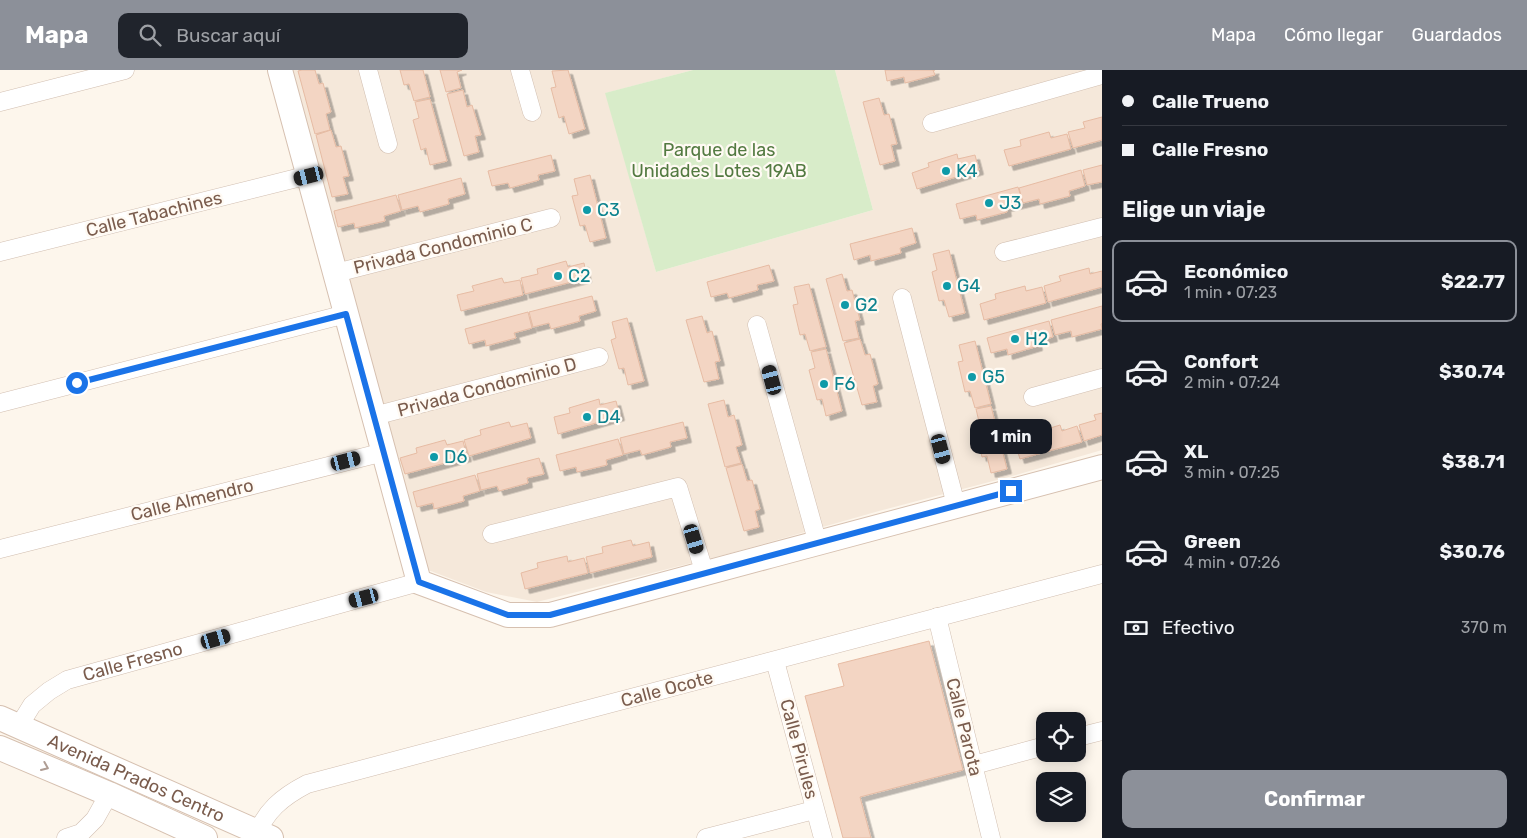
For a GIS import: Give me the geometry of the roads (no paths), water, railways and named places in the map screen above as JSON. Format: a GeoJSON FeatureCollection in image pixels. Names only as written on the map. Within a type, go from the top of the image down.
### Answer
{"type":"FeatureCollection","features":[{"type":"Feature","properties":{"kind":"street"},"geometry":{"type":"LineString","coordinates":[[0,102],[125,70]]}},
{"type":"Feature","properties":{"kind":"street"},"geometry":{"type":"LineString","coordinates":[[280,70],[419,582],[508,615],[550,615],[818,544],[956,505],[1102,468]]}},
{"type":"Feature","properties":{"kind":"street"},"geometry":{"type":"LineString","coordinates":[[368,70],[388,144]]}},
{"type":"Feature","properties":{"kind":"street"},"geometry":{"type":"LineString","coordinates":[[520,70],[532,112]]}},
{"type":"Feature","properties":{"kind":"street"},"geometry":{"type":"LineString","coordinates":[[932,123],[1102,75]]}},
{"type":"Feature","properties":{"kind":"street","name":"Calle Tabachines"},"geometry":{"type":"LineString","coordinates":[[0,252],[309,176]]}},
{"type":"Feature","properties":{"kind":"street","name":"Privada Condominio C"},"geometry":{"type":"LineString","coordinates":[[336,273],[551,218]]}},
{"type":"Feature","properties":{"kind":"street"},"geometry":{"type":"LineString","coordinates":[[1004,252],[1102,227]]}},
{"type":"Feature","properties":{"kind":"street"},"geometry":{"type":"LineString","coordinates":[[902,298],[956,505]]}},
{"type":"Feature","properties":{"kind":"street"},"geometry":{"type":"LineString","coordinates":[[0,403],[346,314]]}},
{"type":"Feature","properties":{"kind":"street"},"geometry":{"type":"LineString","coordinates":[[757,325],[818,544]]}},
{"type":"Feature","properties":{"kind":"street","name":"Privada Condominio D"},"geometry":{"type":"LineString","coordinates":[[374,416],[599,357]]}},
{"type":"Feature","properties":{"kind":"street"},"geometry":{"type":"LineString","coordinates":[[1033,397],[1102,378]]}},
{"type":"Feature","properties":{"kind":"street","name":"Calle Almendro"},"geometry":{"type":"LineString","coordinates":[[0,548],[384,452]]}},
{"type":"Feature","properties":{"kind":"street"},"geometry":{"type":"LineString","coordinates":[[492,534],[678,487],[705,574]]}},
{"type":"Feature","properties":{"kind":"street","name":"Calle Ocote"},"geometry":{"type":"LineString","coordinates":[[261,836],[271,809],[287,795],[307,784],[775,661],[937,616],[1102,574]]}},
{"type":"Feature","properties":{"kind":"street","name":"Calle Fresno"},"geometry":{"type":"LineString","coordinates":[[10,722],[49,690],[67,680],[419,582]]}},
{"type":"Feature","properties":{"kind":"street","name":"Calle Parota"},"geometry":{"type":"LineString","coordinates":[[937,616],[991,838]]}},
{"type":"Feature","properties":{"kind":"street","name":"Calle Pirules"},"geometry":{"type":"LineString","coordinates":[[775,661],[822,838]]}},
{"type":"Feature","properties":{"kind":"street","name":"Avenida Prados Centro"},"geometry":{"type":"LineString","coordinates":[[10,722],[261,836]]}},
{"type":"Feature","properties":{"kind":"street"},"geometry":{"type":"LineString","coordinates":[[1086,735],[1102,731]]}},
{"type":"Feature","properties":{"kind":"street"},"geometry":{"type":"LineString","coordinates":[[0,748],[109,794],[205,838]]}},
{"type":"Feature","properties":{"kind":"street"},"geometry":{"type":"LineString","coordinates":[[974,765],[1036,748]]}},
{"type":"Feature","properties":{"kind":"street"},"geometry":{"type":"LineString","coordinates":[[66,838],[81,833],[95,819],[109,794]]}},
{"type":"Feature","properties":{"kind":"street"},"geometry":{"type":"LineString","coordinates":[[706,838],[814,810]]}},
{"type":"Feature","properties":{"kind":"place","name":"K4"},"geometry":{"type":"Point","coordinates":[946,171]}},
{"type":"Feature","properties":{"kind":"place","name":"J3"},"geometry":{"type":"Point","coordinates":[989,203]}},
{"type":"Feature","properties":{"kind":"place","name":"C3"},"geometry":{"type":"Point","coordinates":[587,210]}},
{"type":"Feature","properties":{"kind":"place","name":"C2"},"geometry":{"type":"Point","coordinates":[558,276]}},
{"type":"Feature","properties":{"kind":"place","name":"G4"},"geometry":{"type":"Point","coordinates":[947,286]}},
{"type":"Feature","properties":{"kind":"place","name":"G2"},"geometry":{"type":"Point","coordinates":[845,305]}},
{"type":"Feature","properties":{"kind":"place","name":"H2"},"geometry":{"type":"Point","coordinates":[1015,339]}},
{"type":"Feature","properties":{"kind":"place","name":"G5"},"geometry":{"type":"Point","coordinates":[972,377]}},
{"type":"Feature","properties":{"kind":"place","name":"F6"},"geometry":{"type":"Point","coordinates":[824,384]}},
{"type":"Feature","properties":{"kind":"place","name":"D4"},"geometry":{"type":"Point","coordinates":[587,417]}},
{"type":"Feature","properties":{"kind":"place","name":"D6"},"geometry":{"type":"Point","coordinates":[434,457]}},
{"type":"Feature","properties":{"kind":"park label","name":"Parque de las Unidades Lotes 19AB"},"geometry":{"type":"Point","coordinates":[719,160]}}]}
